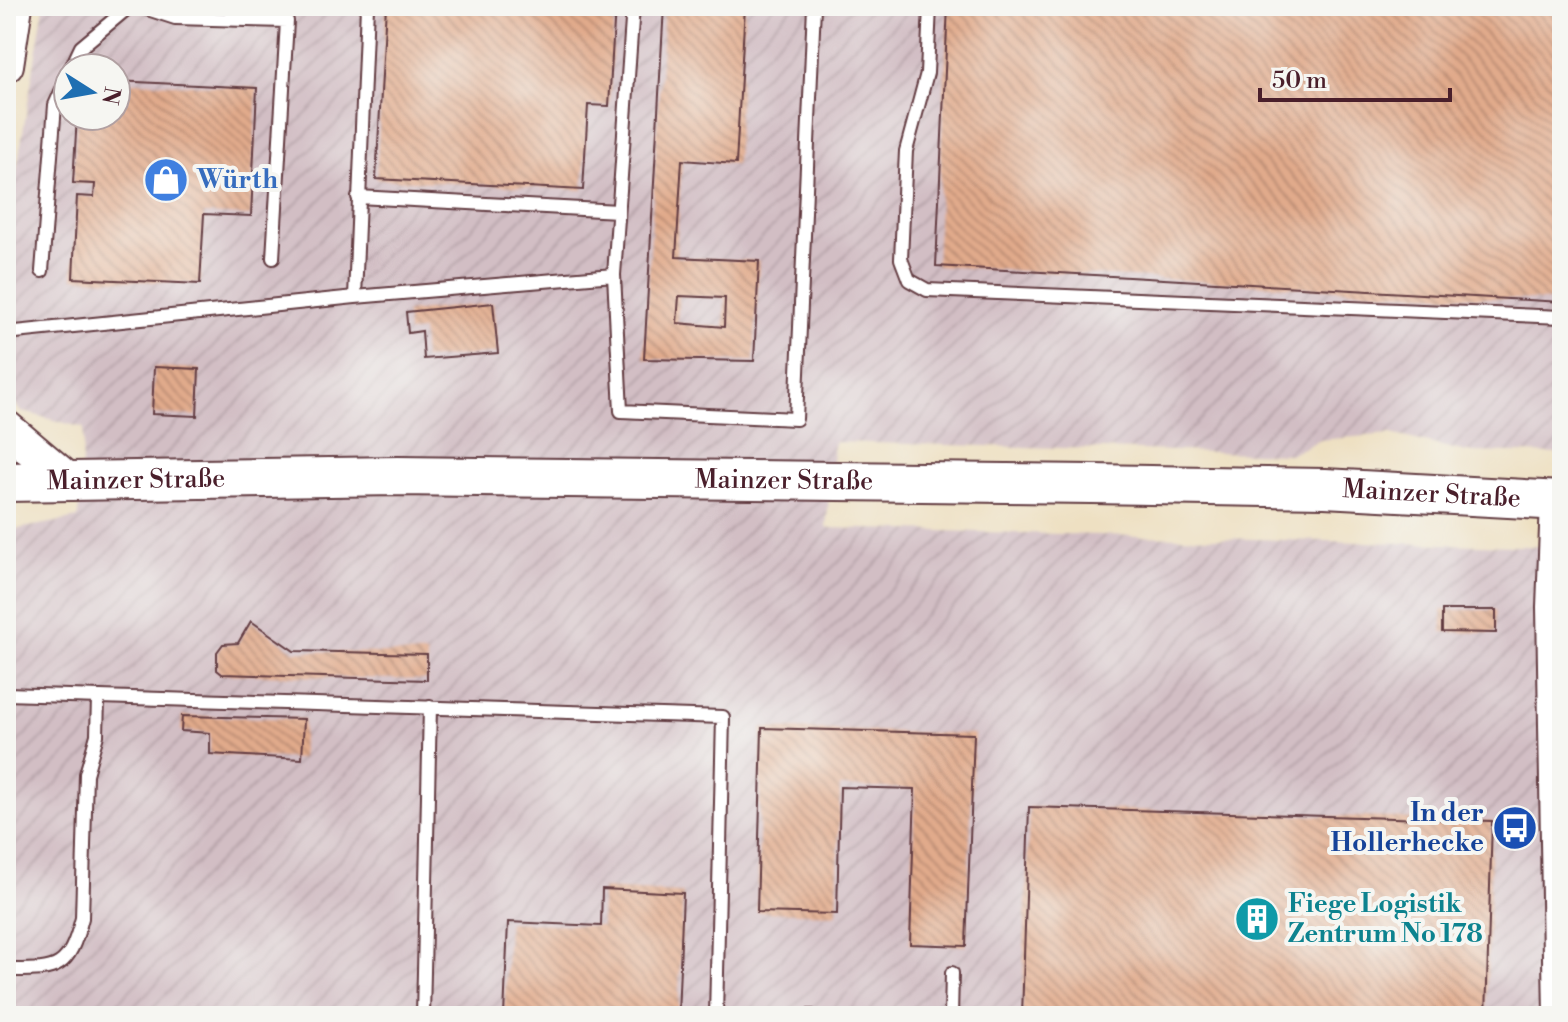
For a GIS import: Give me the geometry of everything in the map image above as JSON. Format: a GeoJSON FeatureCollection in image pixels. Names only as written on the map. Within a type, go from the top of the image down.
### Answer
{"type":"FeatureCollection","features":[{"type":"Feature","properties":{"kind":"main road","name":"Mainzer Straße"},"geometry":{"type":"LineString","coordinates":[[6,482],[398,476],[1092,484],[1325,488],[1557,501]]}},
{"type":"Feature","properties":{"kind":"street"},"geometry":{"type":"LineString","coordinates":[[6,65],[15,6]]}},
{"type":"Feature","properties":{"kind":"street"},"geometry":{"type":"LineString","coordinates":[[6,428],[69,481]]}},
{"type":"Feature","properties":{"kind":"street"},"geometry":{"type":"LineString","coordinates":[[1556,1016],[1558,752],[1549,607],[1557,501]]}},
{"type":"Feature","properties":{"kind":"lane"},"geometry":{"type":"LineString","coordinates":[[79,52],[130,6]]}},
{"type":"Feature","properties":{"kind":"lane"},"geometry":{"type":"LineString","coordinates":[[138,6],[175,18],[287,21],[273,258]]}},
{"type":"Feature","properties":{"kind":"lane"},"geometry":{"type":"LineString","coordinates":[[355,297],[367,6]]}},
{"type":"Feature","properties":{"kind":"lane"},"geometry":{"type":"LineString","coordinates":[[633,6],[614,275],[621,411],[796,419],[814,6]]}},
{"type":"Feature","properties":{"kind":"lane"},"geometry":{"type":"LineString","coordinates":[[930,6],[927,73],[906,151],[901,259],[909,280],[927,290],[1562,317]]}},
{"type":"Feature","properties":{"kind":"lane"},"geometry":{"type":"LineString","coordinates":[[42,271],[53,132]]}},
{"type":"Feature","properties":{"kind":"lane"},"geometry":{"type":"LineString","coordinates":[[358,197],[618,211]]}},
{"type":"Feature","properties":{"kind":"lane"},"geometry":{"type":"LineString","coordinates":[[6,333],[355,297],[614,275]]}},
{"type":"Feature","properties":{"kind":"lane"},"geometry":{"type":"LineString","coordinates":[[6,694],[723,717],[716,1016]]}},
{"type":"Feature","properties":{"kind":"lane"},"geometry":{"type":"LineString","coordinates":[[6,970],[52,970],[68,959],[76,941],[82,918],[86,774],[97,735],[98,699]]}},
{"type":"Feature","properties":{"kind":"lane"},"geometry":{"type":"LineString","coordinates":[[423,1016],[430,707]]}},
{"type":"Feature","properties":{"kind":"lane"},"geometry":{"type":"LineString","coordinates":[[951,1016],[952,973]]}},
{"type":"Feature","properties":{"kind":"shaded area"},"geometry":{"type":"Polygon","coordinates":[[[44,6],[1562,6],[1562,454],[1466,452],[1391,434],[1319,440],[1291,454],[834,442],[826,528],[1562,547],[1562,1016],[6,1016],[6,531],[78,518],[84,428],[20,411],[6,391],[6,234],[44,6]]]}},
{"type":"Feature","properties":{"kind":"building"},"geometry":{"type":"Polygon","coordinates":[[[386,6],[615,6],[609,106],[588,105],[583,190],[376,179],[386,6]]]}},
{"type":"Feature","properties":{"kind":"building"},"geometry":{"type":"Polygon","coordinates":[[[664,6],[745,6],[736,164],[682,160],[676,257],[759,261],[754,361],[644,359],[664,6]],[[679,296],[677,323],[724,327],[725,298],[679,296]]]}},
{"type":"Feature","properties":{"kind":"building"},"geometry":{"type":"Polygon","coordinates":[[[948,6],[1562,6],[1562,302],[936,266],[948,6]]]}},
{"type":"Feature","properties":{"kind":"building"},"geometry":{"type":"Polygon","coordinates":[[[132,82],[257,88],[251,216],[204,214],[200,284],[73,278],[77,196],[94,197],[95,184],[73,183],[76,132],[132,132],[132,82]]]}},
{"type":"Feature","properties":{"kind":"building"},"geometry":{"type":"Polygon","coordinates":[[[493,303],[498,353],[424,359],[422,331],[408,333],[406,312],[493,303]]]}},
{"type":"Feature","properties":{"kind":"building"},"geometry":{"type":"Polygon","coordinates":[[[154,367],[199,369],[197,416],[152,414],[154,367]]]}},
{"type":"Feature","properties":{"kind":"building"},"geometry":{"type":"Polygon","coordinates":[[[1442,610],[1496,610],[1496,633],[1442,632],[1442,610]]]}},
{"type":"Feature","properties":{"kind":"building"},"geometry":{"type":"Polygon","coordinates":[[[251,621],[294,651],[427,654],[427,680],[222,674],[217,670],[217,652],[223,644],[238,643],[251,621]]]}},
{"type":"Feature","properties":{"kind":"building"},"geometry":{"type":"Polygon","coordinates":[[[182,716],[304,719],[302,759],[210,754],[210,733],[181,731],[182,716]]]}},
{"type":"Feature","properties":{"kind":"building"},"geometry":{"type":"Polygon","coordinates":[[[762,728],[974,734],[966,946],[910,944],[915,789],[840,787],[837,914],[757,912],[762,728]]]}},
{"type":"Feature","properties":{"kind":"building","name":"Fiege Logistik Zentrum No 178"},"geometry":{"type":"Polygon","coordinates":[[[1029,807],[1492,821],[1486,1016],[1022,1016],[1029,807]]]}},
{"type":"Feature","properties":{"kind":"building"},"geometry":{"type":"Polygon","coordinates":[[[602,889],[683,893],[678,1016],[504,1016],[508,922],[601,926],[602,889]]]}},
{"type":"Feature","properties":{"kind":"building"},"geometry":{"type":"Polygon","coordinates":[[[801,1009],[813,1009],[828,1016],[787,1016],[801,1009]]]}},
{"type":"Feature","properties":{"kind":"place","name":"Würth"},"geometry":{"type":"Point","coordinates":[166,180]}},
{"type":"Feature","properties":{"kind":"place","name":"In der Hollerhecke"},"geometry":{"type":"Point","coordinates":[1515,828]}},
{"type":"Feature","properties":{"kind":"place","name":"Fiege Logistik Zentrum No 178"},"geometry":{"type":"Point","coordinates":[1257,919]}}]}
